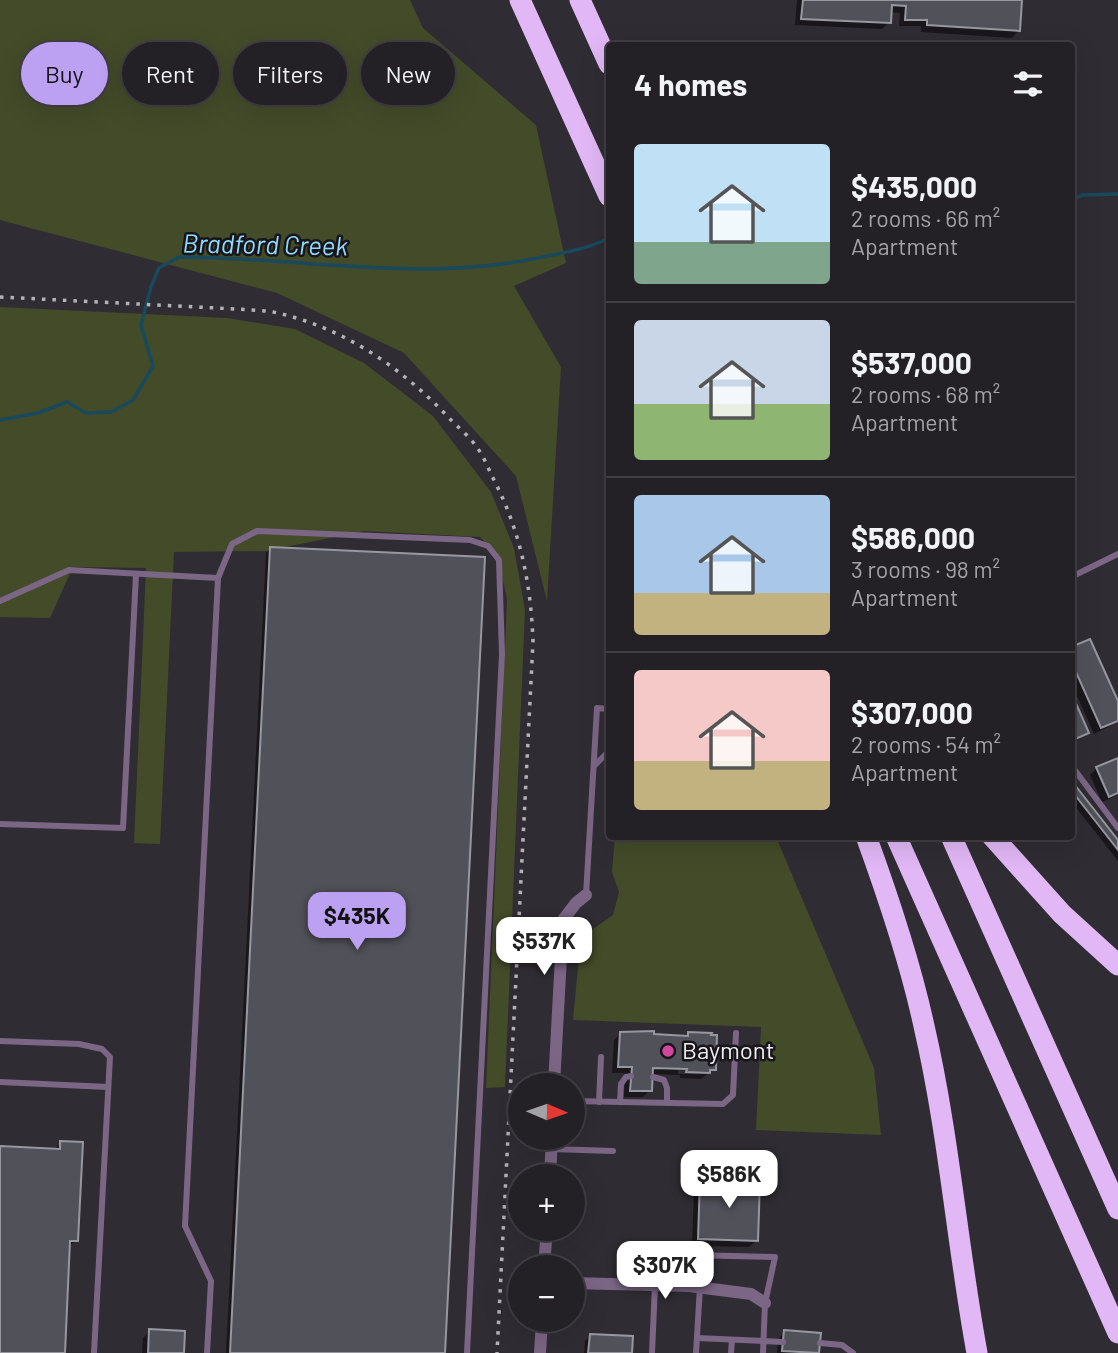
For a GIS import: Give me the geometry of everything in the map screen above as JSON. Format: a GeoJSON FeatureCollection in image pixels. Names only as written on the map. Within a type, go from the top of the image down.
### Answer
{"type":"FeatureCollection","features":[{"type":"Feature","properties":{"kind":"highway"},"geometry":{"type":"LineString","coordinates":[[520,0],[606,190]]}},
{"type":"Feature","properties":{"kind":"highway"},"geometry":{"type":"LineString","coordinates":[[580,0],[606,57]]}},
{"type":"Feature","properties":{"kind":"highway"},"geometry":{"type":"LineString","coordinates":[[867,840],[907,954],[924,1026],[940,1108],[977,1353]]}},
{"type":"Feature","properties":{"kind":"highway"},"geometry":{"type":"LineString","coordinates":[[898,840],[1118,1333]]}},
{"type":"Feature","properties":{"kind":"highway"},"geometry":{"type":"LineString","coordinates":[[953,840],[1118,1209]]}},
{"type":"Feature","properties":{"kind":"highway"},"geometry":{"type":"LineString","coordinates":[[996,840],[1062,914],[1118,965]]}},
{"type":"Feature","properties":{"kind":"highway"},"geometry":{"type":"LineString","coordinates":[[970,1314],[971,1353]]}},
{"type":"Feature","properties":{"kind":"street"},"geometry":{"type":"LineString","coordinates":[[555,1073],[563,920],[586,895]]}},
{"type":"Feature","properties":{"kind":"street"},"geometry":{"type":"LineString","coordinates":[[585,1283],[694,1286],[751,1294],[765,1303]]}},
{"type":"Feature","properties":{"kind":"street"},"geometry":{"type":"LineString","coordinates":[[540,1353],[541,1332]]}},
{"type":"Feature","properties":{"kind":"lane"},"geometry":{"type":"LineString","coordinates":[[207,1353],[211,1281],[185,1226],[218,578],[232,544],[257,531],[470,540],[488,546],[499,560],[502,654],[467,1353]]}},
{"type":"Feature","properties":{"kind":"lane"},"geometry":{"type":"LineString","coordinates":[[1075,575],[1118,554]]}},
{"type":"Feature","properties":{"kind":"lane"},"geometry":{"type":"LineString","coordinates":[[0,601],[69,570],[218,578]]}},
{"type":"Feature","properties":{"kind":"lane"},"geometry":{"type":"LineString","coordinates":[[0,824],[123,828],[136,575]]}},
{"type":"Feature","properties":{"kind":"lane"},"geometry":{"type":"LineString","coordinates":[[586,895],[597,708],[606,709]]}},
{"type":"Feature","properties":{"kind":"lane"},"geometry":{"type":"LineString","coordinates":[[595,765],[606,754]]}},
{"type":"Feature","properties":{"kind":"lane"},"geometry":{"type":"LineString","coordinates":[[1075,770],[1118,828]]}},
{"type":"Feature","properties":{"kind":"lane"},"geometry":{"type":"LineString","coordinates":[[585,1101],[723,1104],[733,1095],[736,1033]]}},
{"type":"Feature","properties":{"kind":"lane"},"geometry":{"type":"LineString","coordinates":[[0,1041],[79,1044],[102,1049],[110,1057],[94,1353]]}},
{"type":"Feature","properties":{"kind":"lane"},"geometry":{"type":"LineString","coordinates":[[599,1102],[601,1057]]}},
{"type":"Feature","properties":{"kind":"lane"},"geometry":{"type":"LineString","coordinates":[[620,1102],[621,1084],[626,1077],[631,1076]]}},
{"type":"Feature","properties":{"kind":"lane"},"geometry":{"type":"LineString","coordinates":[[653,1077],[664,1080],[667,1103]]}},
{"type":"Feature","properties":{"kind":"lane"},"geometry":{"type":"LineString","coordinates":[[0,1082],[108,1087]]}},
{"type":"Feature","properties":{"kind":"lane"},"geometry":{"type":"LineString","coordinates":[[585,1147],[613,1151]]}},
{"type":"Feature","properties":{"kind":"lane"},"geometry":{"type":"LineString","coordinates":[[696,1353],[694,1286],[689,1255],[775,1257],[765,1303],[763,1353]]}},
{"type":"Feature","properties":{"kind":"lane"},"geometry":{"type":"LineString","coordinates":[[652,1353],[655,1284]]}},
{"type":"Feature","properties":{"kind":"lane"},"geometry":{"type":"LineString","coordinates":[[697,1338],[783,1342]]}},
{"type":"Feature","properties":{"kind":"lane"},"geometry":{"type":"LineString","coordinates":[[731,1353],[732,1340]]}},
{"type":"Feature","properties":{"kind":"lane"},"geometry":{"type":"LineString","coordinates":[[820,1343],[842,1345],[853,1353]]}},
{"type":"Feature","properties":{"kind":"green space"},"geometry":{"type":"Polygon","coordinates":[[[0,0],[410,0],[423,28],[439,42],[361,42],[361,105],[455,105],[455,55],[536,125],[566,263],[514,286],[561,367],[547,601],[516,476],[404,353],[277,293],[0,220],[0,0]]]}},
{"type":"Feature","properties":{"kind":"green space"},"geometry":{"type":"Polygon","coordinates":[[[0,307],[227,318],[295,329],[364,363],[433,416],[491,492],[514,548],[525,610],[505,1087],[486,1088],[507,600],[498,556],[480,537],[364,531],[266,551],[174,552],[160,844],[134,843],[146,568],[73,567],[50,618],[0,617],[0,307]]]}},
{"type":"Feature","properties":{"kind":"green space"},"geometry":{"type":"Polygon","coordinates":[[[615,840],[777,840],[874,1068],[881,1135],[756,1130],[761,1027],[573,1020],[580,946],[587,933],[613,915],[619,892],[612,872],[615,840]]]}},
{"type":"Feature","properties":{"kind":"building"},"geometry":{"type":"Polygon","coordinates":[[[803,0],[1022,0],[1020,31],[927,25],[927,20],[905,20],[906,6],[892,5],[891,23],[801,19],[803,0]]]}},
{"type":"Feature","properties":{"kind":"building"},"geometry":{"type":"Polygon","coordinates":[[[270,547],[485,557],[445,1353],[230,1353],[270,547]]]}},
{"type":"Feature","properties":{"kind":"building"},"geometry":{"type":"Polygon","coordinates":[[[1090,639],[1118,701],[1118,721],[1101,728],[1075,670],[1075,645],[1090,639]]]}},
{"type":"Feature","properties":{"kind":"building"},"geometry":{"type":"Polygon","coordinates":[[[1075,701],[1089,733],[1075,739],[1075,701]]]}},
{"type":"Feature","properties":{"kind":"building"},"geometry":{"type":"Polygon","coordinates":[[[1118,758],[1118,793],[1109,797],[1096,767],[1118,758]]]}},
{"type":"Feature","properties":{"kind":"building"},"geometry":{"type":"Polygon","coordinates":[[[1075,785],[1118,840],[1118,850],[1075,795],[1075,785]]]}},
{"type":"Feature","properties":{"kind":"building","name":"Baymont"},"geometry":{"type":"Polygon","coordinates":[[[654,1031],[654,1034],[688,1036],[688,1032],[717,1035],[716,1070],[710,1070],[710,1073],[653,1068],[652,1091],[630,1091],[632,1067],[618,1067],[620,1032],[654,1031]]]}},
{"type":"Feature","properties":{"kind":"building"},"geometry":{"type":"Polygon","coordinates":[[[60,1141],[83,1142],[78,1241],[70,1241],[65,1353],[0,1353],[0,1146],[60,1149],[60,1141]]]}},
{"type":"Feature","properties":{"kind":"building"},"geometry":{"type":"Polygon","coordinates":[[[700,1179],[760,1181],[758,1241],[698,1239],[700,1179]]]}},
{"type":"Feature","properties":{"kind":"building"},"geometry":{"type":"Polygon","coordinates":[[[149,1329],[185,1331],[184,1353],[148,1353],[149,1329]]]}},
{"type":"Feature","properties":{"kind":"building"},"geometry":{"type":"Polygon","coordinates":[[[784,1330],[821,1333],[819,1353],[782,1351],[784,1330]]]}},
{"type":"Feature","properties":{"kind":"building"},"geometry":{"type":"Polygon","coordinates":[[[590,1334],[633,1336],[632,1353],[588,1353],[590,1334]]]}},
{"type":"Feature","properties":{"kind":"waterway","name":"Bradford Creek"},"geometry":{"type":"LineString","coordinates":[[1075,198],[1118,194]]}},
{"type":"Feature","properties":{"kind":"waterway","name":"Bradford Creek"},"geometry":{"type":"LineString","coordinates":[[0,420],[38,413],[67,402],[86,413],[111,412],[133,400],[153,366],[141,325],[151,287],[159,268],[179,257],[406,269],[451,268],[496,265],[542,257],[585,248],[606,240]]}},
{"type":"Feature","properties":{"kind":"railway"},"geometry":{"type":"LineString","coordinates":[[0,297],[264,311],[299,319],[347,339],[391,366],[431,399],[465,433],[484,459],[517,537],[527,578],[533,642],[497,1353]]}},
{"type":"Feature","properties":{"kind":"place","name":"Baymont"},"geometry":{"type":"Point","coordinates":[668,1051]}}]}
